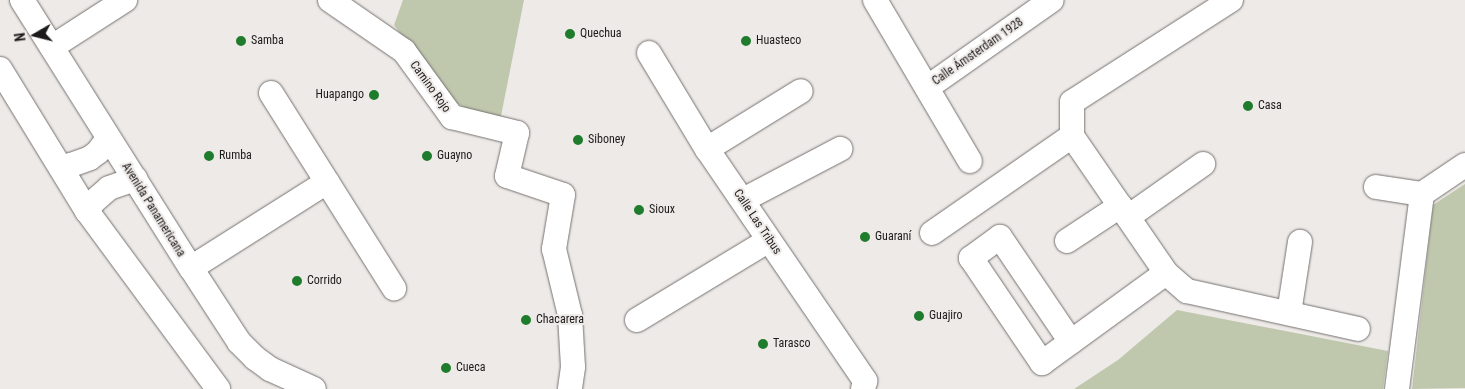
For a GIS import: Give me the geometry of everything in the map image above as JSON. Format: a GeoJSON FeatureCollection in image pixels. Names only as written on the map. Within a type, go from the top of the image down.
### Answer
{"type":"FeatureCollection","features":[{"type":"Feature","properties":{"kind":"street","name":"Avenida Panamericana"},"geometry":{"type":"LineString","coordinates":[[22,0],[190,268],[240,342],[255,358],[270,369],[314,389]]}},
{"type":"Feature","properties":{"kind":"street"},"geometry":{"type":"LineString","coordinates":[[52,47],[124,0]]}},
{"type":"Feature","properties":{"kind":"street","name":"Camino Rojo"},"geometry":{"type":"LineString","coordinates":[[330,0],[404,51],[452,117],[517,133],[507,176],[563,195],[554,249],[570,315],[573,367],[570,389]]}},
{"type":"Feature","properties":{"kind":"street"},"geometry":{"type":"LineString","coordinates":[[875,0],[970,161]]}},
{"type":"Feature","properties":{"kind":"street","name":"Calle Ámsterdam 1928"},"geometry":{"type":"LineString","coordinates":[[928,87],[1052,0]]}},
{"type":"Feature","properties":{"kind":"street"},"geometry":{"type":"LineString","coordinates":[[1231,0],[1072,102],[1072,136],[1166,273],[1187,291],[1358,329]]}},
{"type":"Feature","properties":{"kind":"street","name":"Calle Las Tribus"},"geometry":{"type":"LineString","coordinates":[[649,53],[707,149],[865,381],[863,389]]}},
{"type":"Feature","properties":{"kind":"street"},"geometry":{"type":"LineString","coordinates":[[0,69],[88,211],[218,389]]}},
{"type":"Feature","properties":{"kind":"street"},"geometry":{"type":"LineString","coordinates":[[707,149],[801,91]]}},
{"type":"Feature","properties":{"kind":"street"},"geometry":{"type":"LineString","coordinates":[[271,93],[394,288]]}},
{"type":"Feature","properties":{"kind":"street"},"geometry":{"type":"LineString","coordinates":[[932,233],[1072,136]]}},
{"type":"Feature","properties":{"kind":"street"},"geometry":{"type":"LineString","coordinates":[[61,166],[71,166],[90,158],[98,152],[108,138]]}},
{"type":"Feature","properties":{"kind":"street"},"geometry":{"type":"LineString","coordinates":[[743,200],[840,149]]}},
{"type":"Feature","properties":{"kind":"street"},"geometry":{"type":"LineString","coordinates":[[1067,241],[1124,212],[1203,164]]}},
{"type":"Feature","properties":{"kind":"street"},"geometry":{"type":"LineString","coordinates":[[1376,188],[1422,194],[1465,165]]}},
{"type":"Feature","properties":{"kind":"street"},"geometry":{"type":"LineString","coordinates":[[88,211],[93,202],[109,188],[135,179]]}},
{"type":"Feature","properties":{"kind":"street"},"geometry":{"type":"LineString","coordinates":[[190,268],[327,182]]}},
{"type":"Feature","properties":{"kind":"street"},"geometry":{"type":"LineString","coordinates":[[1397,389],[1422,194]]}},
{"type":"Feature","properties":{"kind":"street"},"geometry":{"type":"LineString","coordinates":[[1071,342],[1000,237],[971,258],[1042,363],[1071,342],[1166,273]]}},
{"type":"Feature","properties":{"kind":"street"},"geometry":{"type":"LineString","coordinates":[[637,320],[769,240]]}},
{"type":"Feature","properties":{"kind":"street"},"geometry":{"type":"LineString","coordinates":[[1289,313],[1300,242]]}},
{"type":"Feature","properties":{"kind":"green space"},"geometry":{"type":"Polygon","coordinates":[[[403,0],[524,0],[499,126],[458,104],[431,75],[394,25],[403,0]]]}},
{"type":"Feature","properties":{"kind":"green space"},"geometry":{"type":"Polygon","coordinates":[[[1465,184],[1465,388],[1412,389],[1433,205],[1465,184]]]}},
{"type":"Feature","properties":{"kind":"green space"},"geometry":{"type":"Polygon","coordinates":[[[1177,310],[1388,351],[1383,389],[1074,389],[1118,360],[1177,310]]]}},
{"type":"Feature","properties":{"kind":"place","name":"Quechua"},"geometry":{"type":"Point","coordinates":[570,34]}},
{"type":"Feature","properties":{"kind":"place","name":"Samba"},"geometry":{"type":"Point","coordinates":[241,41]}},
{"type":"Feature","properties":{"kind":"place","name":"Huasteco"},"geometry":{"type":"Point","coordinates":[746,41]}},
{"type":"Feature","properties":{"kind":"place","name":"Huapango"},"geometry":{"type":"Point","coordinates":[374,95]}},
{"type":"Feature","properties":{"kind":"place","name":"Casa"},"geometry":{"type":"Point","coordinates":[1248,106]}},
{"type":"Feature","properties":{"kind":"place","name":"Siboney"},"geometry":{"type":"Point","coordinates":[578,140]}},
{"type":"Feature","properties":{"kind":"place","name":"Rumba"},"geometry":{"type":"Point","coordinates":[209,156]}},
{"type":"Feature","properties":{"kind":"place","name":"Guayno"},"geometry":{"type":"Point","coordinates":[427,156]}},
{"type":"Feature","properties":{"kind":"place","name":"Sioux"},"geometry":{"type":"Point","coordinates":[639,210]}},
{"type":"Feature","properties":{"kind":"place","name":"Guaraní"},"geometry":{"type":"Point","coordinates":[865,237]}},
{"type":"Feature","properties":{"kind":"place","name":"Corrido"},"geometry":{"type":"Point","coordinates":[297,281]}},
{"type":"Feature","properties":{"kind":"place","name":"Guajiro"},"geometry":{"type":"Point","coordinates":[919,316]}},
{"type":"Feature","properties":{"kind":"place","name":"Chacarera"},"geometry":{"type":"Point","coordinates":[526,320]}},
{"type":"Feature","properties":{"kind":"place","name":"Tarasco"},"geometry":{"type":"Point","coordinates":[763,344]}},
{"type":"Feature","properties":{"kind":"place","name":"Cueca"},"geometry":{"type":"Point","coordinates":[446,368]}}]}
